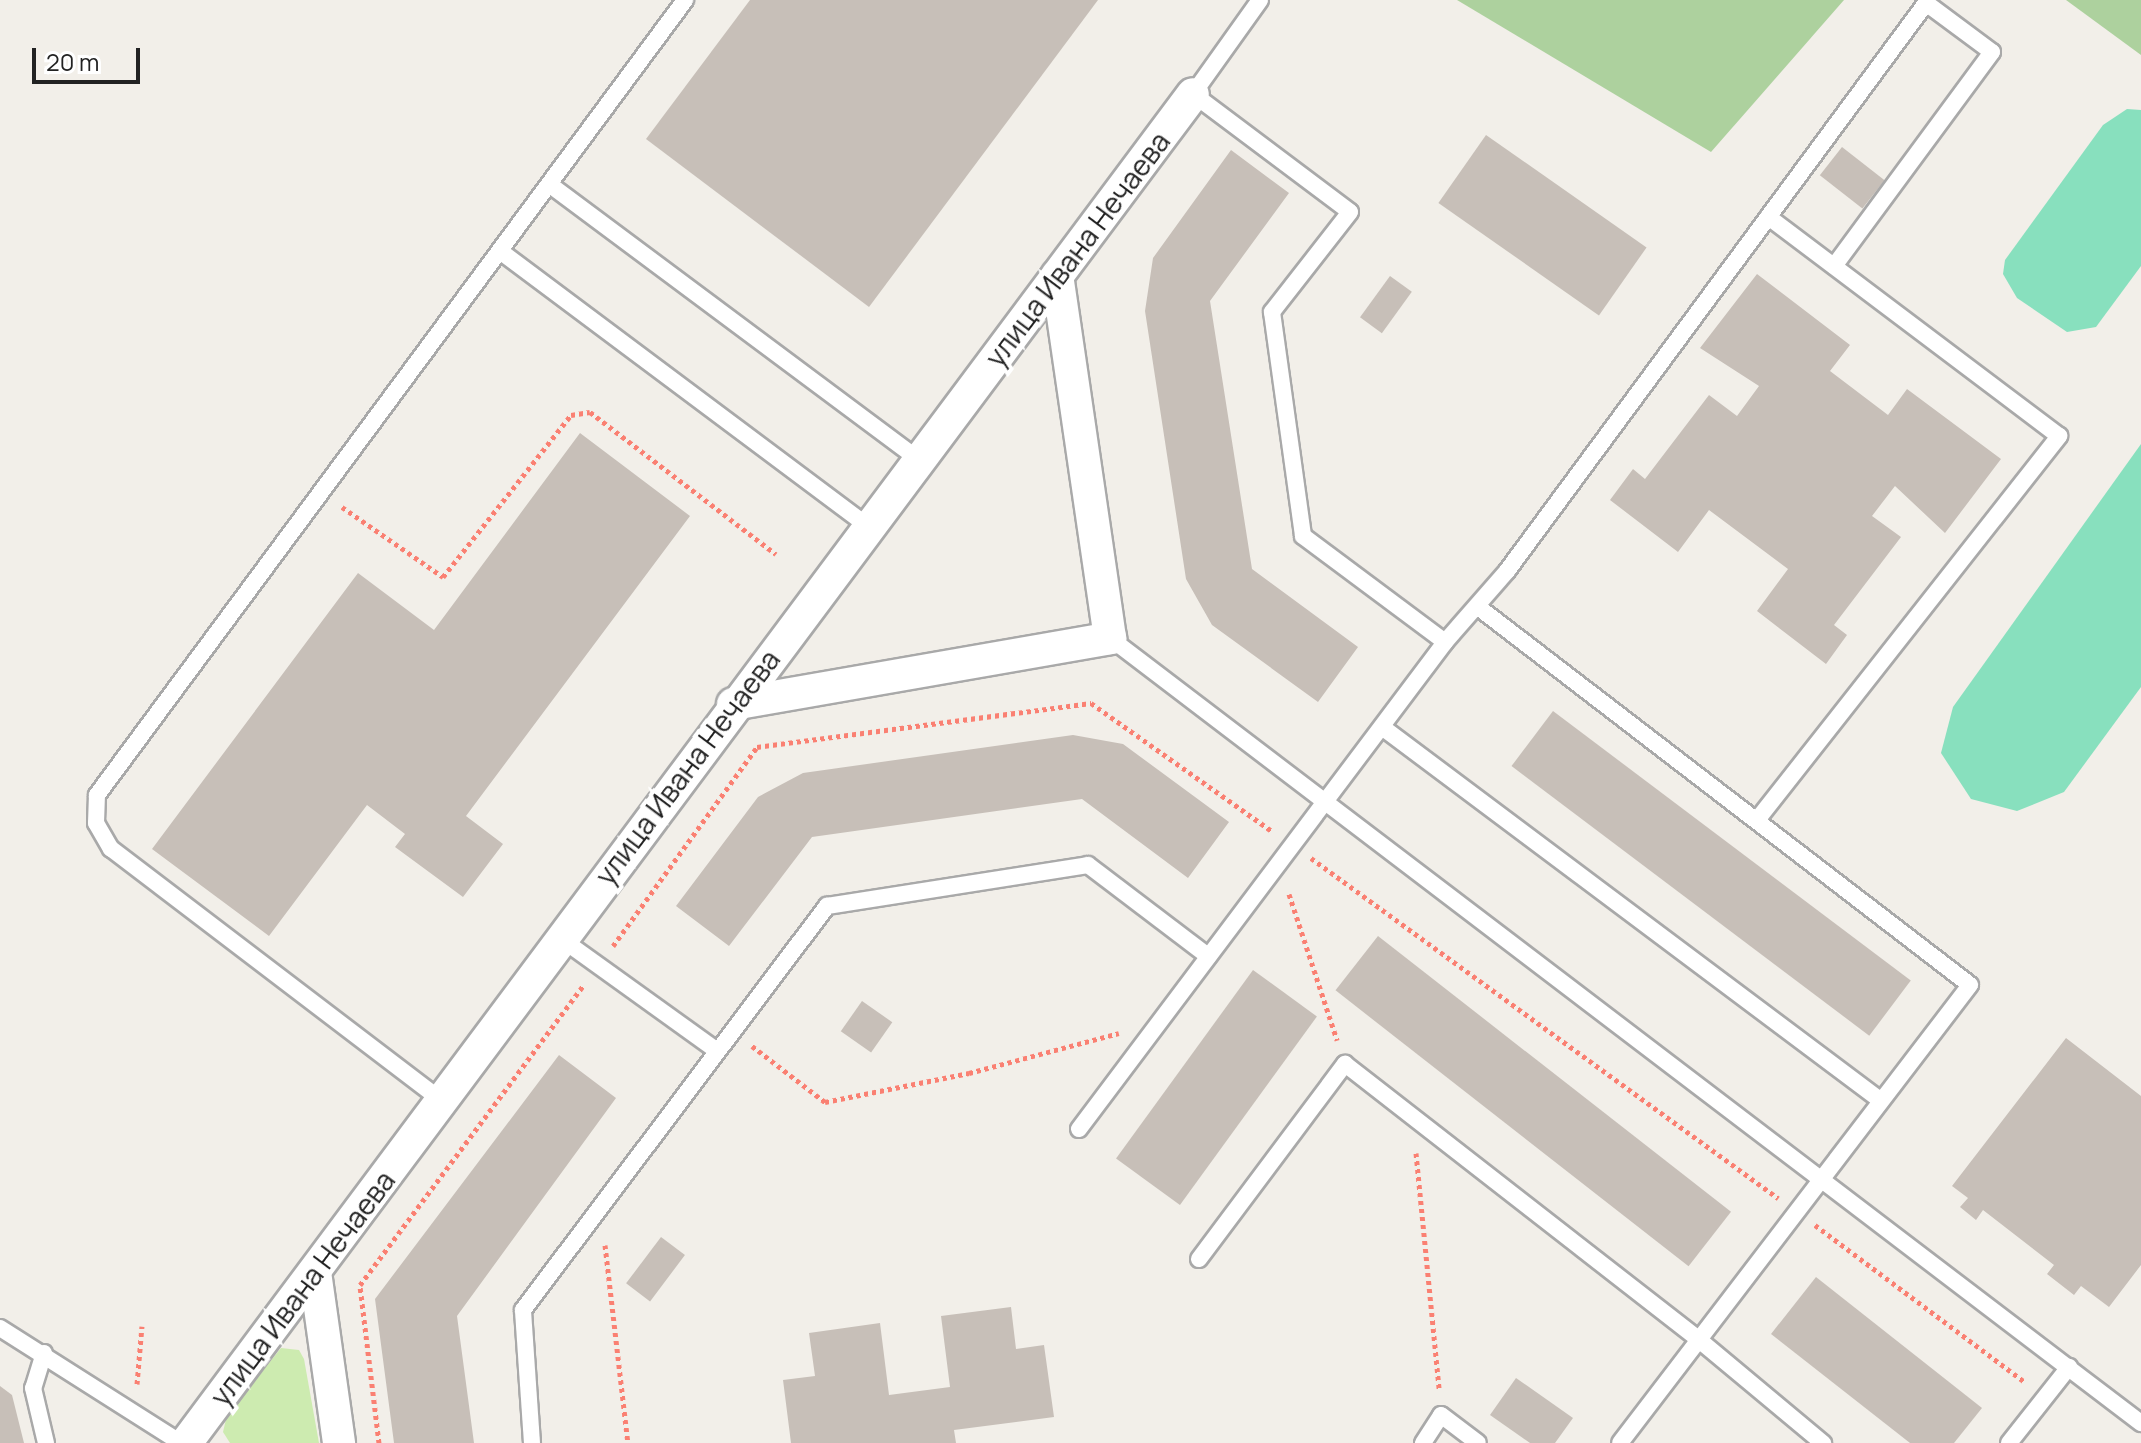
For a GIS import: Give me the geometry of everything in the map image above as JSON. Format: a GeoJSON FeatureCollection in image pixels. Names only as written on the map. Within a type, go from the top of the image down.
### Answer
{"type":"FeatureCollection","features":[{"type":"Feature","properties":{"kind":"street","name":"улица Ивана Нечаева"},"geometry":{"type":"LineString","coordinates":[[183,1443],[315,1272],[733,704],[1193,94]]}},
{"type":"Feature","properties":{"kind":"street"},"geometry":{"type":"LineString","coordinates":[[733,704],[1110,638],[1057,276]]}},
{"type":"Feature","properties":{"kind":"street"},"geometry":{"type":"LineString","coordinates":[[315,1272],[339,1443]]}},
{"type":"Feature","properties":{"kind":"lane"},"geometry":{"type":"LineString","coordinates":[[441,1100],[111,849],[96,823],[97,795],[685,0]]}},
{"type":"Feature","properties":{"kind":"lane"},"geometry":{"type":"LineString","coordinates":[[1260,0],[1193,94],[1350,212],[1272,312],[1303,536],[1445,642]]}},
{"type":"Feature","properties":{"kind":"lane"},"geometry":{"type":"LineString","coordinates":[[1079,1129],[1445,642],[1478,607],[1926,3],[1992,52],[1834,266]]}},
{"type":"Feature","properties":{"kind":"lane"},"geometry":{"type":"LineString","coordinates":[[549,184],[918,459]]}},
{"type":"Feature","properties":{"kind":"lane"},"geometry":{"type":"LineString","coordinates":[[1757,820],[2059,436],[1768,217]]}},
{"type":"Feature","properties":{"kind":"lane"},"geometry":{"type":"LineString","coordinates":[[500,251],[868,526]]}},
{"type":"Feature","properties":{"kind":"lane"},"geometry":{"type":"LineString","coordinates":[[1478,607],[1970,985],[1620,1443]]}},
{"type":"Feature","properties":{"kind":"lane"},"geometry":{"type":"LineString","coordinates":[[1110,638],[2141,1423]]}},
{"type":"Feature","properties":{"kind":"lane"},"geometry":{"type":"LineString","coordinates":[[1382,727],[1880,1100]]}},
{"type":"Feature","properties":{"kind":"lane"},"geometry":{"type":"LineString","coordinates":[[532,1443],[523,1310],[827,906],[1088,865],[1208,956]]}},
{"type":"Feature","properties":{"kind":"lane"},"geometry":{"type":"LineString","coordinates":[[560,938],[717,1051]]}},
{"type":"Feature","properties":{"kind":"lane"},"geometry":{"type":"LineString","coordinates":[[1199,1259],[1345,1064],[1698,1339],[1823,1443]]}},
{"type":"Feature","properties":{"kind":"lane"},"geometry":{"type":"LineString","coordinates":[[0,1328],[183,1443]]}},
{"type":"Feature","properties":{"kind":"lane"},"geometry":{"type":"LineString","coordinates":[[44,1353],[33,1388],[46,1443]]}},
{"type":"Feature","properties":{"kind":"lane"},"geometry":{"type":"LineString","coordinates":[[2009,1443],[2069,1367]]}},
{"type":"Feature","properties":{"kind":"lane"},"geometry":{"type":"LineString","coordinates":[[1423,1443],[1441,1415],[1478,1443]]}},
{"type":"Feature","properties":{"kind":"path"},"geometry":{"type":"LineString","coordinates":[[321,492],[443,577],[571,415],[590,412],[776,554]]}},
{"type":"Feature","properties":{"kind":"path"},"geometry":{"type":"LineString","coordinates":[[379,1443],[360,1285],[599,966],[757,747],[1091,703],[1796,1211],[2045,1397]]}},
{"type":"Feature","properties":{"kind":"path"},"geometry":{"type":"LineString","coordinates":[[1279,865],[1345,1064]]}},
{"type":"Feature","properties":{"kind":"path"},"geometry":{"type":"LineString","coordinates":[[732,1031],[825,1102],[969,1073],[1158,1023]]}},
{"type":"Feature","properties":{"kind":"path"},"geometry":{"type":"LineString","coordinates":[[1412,1116],[1441,1415]]}},
{"type":"Feature","properties":{"kind":"path"},"geometry":{"type":"LineString","coordinates":[[600,1208],[628,1443]]}},
{"type":"Feature","properties":{"kind":"path"},"geometry":{"type":"LineString","coordinates":[[137,1384],[142,1326]]}},
{"type":"Feature","properties":{"kind":"green space"},"geometry":{"type":"Polygon","coordinates":[[[1457,0],[1844,0],[1711,152],[1457,0]]]}},
{"type":"Feature","properties":{"kind":"green space"},"geometry":{"type":"Polygon","coordinates":[[[2066,0],[2141,0],[2141,55],[2066,0]]]}},
{"type":"Feature","properties":{"kind":"green space"},"geometry":{"type":"Polygon","coordinates":[[[2127,109],[2141,110],[2141,266],[2096,327],[2067,332],[2017,298],[2003,274],[2005,260],[2103,125],[2127,109]]]}},
{"type":"Feature","properties":{"kind":"green space"},"geometry":{"type":"Polygon","coordinates":[[[2141,444],[2141,687],[2064,792],[2017,811],[1971,799],[1941,753],[1953,707],[2141,444]]]}},
{"type":"Feature","properties":{"kind":"green space"},"geometry":{"type":"Polygon","coordinates":[[[281,1348],[299,1350],[304,1359],[319,1443],[230,1443],[223,1432],[227,1415],[281,1348]]]}},
{"type":"Feature","properties":{"kind":"building"},"geometry":{"type":"Polygon","coordinates":[[[750,0],[1098,0],[869,307],[646,139],[750,0]]]}},
{"type":"Feature","properties":{"kind":"building"},"geometry":{"type":"Polygon","coordinates":[[[1486,135],[1647,247],[1599,315],[1438,203],[1486,135]]]}},
{"type":"Feature","properties":{"kind":"building"},"geometry":{"type":"Polygon","coordinates":[[[1842,147],[1885,180],[1862,209],[1820,175],[1842,147]]]}},
{"type":"Feature","properties":{"kind":"building"},"geometry":{"type":"Polygon","coordinates":[[[1231,150],[1289,193],[1210,301],[1252,569],[1358,647],[1318,702],[1212,625],[1186,579],[1145,311],[1153,258],[1231,150]]]}},
{"type":"Feature","properties":{"kind":"building"},"geometry":{"type":"Polygon","coordinates":[[[1757,274],[1850,345],[1830,371],[1888,415],[1907,389],[2001,459],[1945,533],[1895,486],[1872,516],[1901,537],[1834,625],[1847,635],[1826,664],[1757,611],[1788,569],[1709,510],[1678,552],[1610,500],[1633,469],[1645,479],[1709,395],[1737,416],[1759,386],[1700,348],[1757,274]]]}},
{"type":"Feature","properties":{"kind":"building"},"geometry":{"type":"Polygon","coordinates":[[[1390,276],[1412,292],[1382,333],[1360,317],[1390,276]]]}},
{"type":"Feature","properties":{"kind":"building"},"geometry":{"type":"Polygon","coordinates":[[[580,433],[690,516],[466,816],[503,844],[463,897],[395,847],[405,834],[367,805],[269,936],[152,849],[358,573],[434,630],[580,433]]]}},
{"type":"Feature","properties":{"kind":"building"},"geometry":{"type":"Polygon","coordinates":[[[1553,711],[1911,981],[1869,1036],[1511,766],[1553,711]]]}},
{"type":"Feature","properties":{"kind":"building"},"geometry":{"type":"Polygon","coordinates":[[[1073,735],[1123,744],[1229,822],[1188,878],[1082,799],[812,837],[729,946],[676,906],[758,797],[803,773],[1073,735]]]}},
{"type":"Feature","properties":{"kind":"building"},"geometry":{"type":"Polygon","coordinates":[[[1378,936],[1731,1212],[1689,1266],[1336,990],[1378,936]]]}},
{"type":"Feature","properties":{"kind":"building"},"geometry":{"type":"Polygon","coordinates":[[[1253,970],[1317,1016],[1180,1205],[1116,1159],[1253,970]]]}},
{"type":"Feature","properties":{"kind":"building"},"geometry":{"type":"Polygon","coordinates":[[[862,1001],[892,1022],[871,1053],[841,1031],[862,1001]]]}},
{"type":"Feature","properties":{"kind":"building"},"geometry":{"type":"Polygon","coordinates":[[[2066,1038],[2141,1096],[2141,1265],[2109,1307],[2081,1286],[2074,1295],[2047,1274],[2054,1265],[1983,1210],[1976,1220],[1960,1207],[1968,1198],[1952,1186],[2066,1038]]]}},
{"type":"Feature","properties":{"kind":"building"},"geometry":{"type":"Polygon","coordinates":[[[559,1055],[616,1098],[457,1316],[474,1443],[394,1443],[375,1299],[559,1055]]]}},
{"type":"Feature","properties":{"kind":"building"},"geometry":{"type":"Polygon","coordinates":[[[661,1237],[685,1255],[650,1301],[626,1283],[661,1237]]]}},
{"type":"Feature","properties":{"kind":"building"},"geometry":{"type":"Polygon","coordinates":[[[1816,1277],[1982,1408],[1954,1443],[1910,1443],[1771,1334],[1816,1277]]]}},
{"type":"Feature","properties":{"kind":"building"},"geometry":{"type":"Polygon","coordinates":[[[1011,1307],[1016,1349],[1044,1345],[1054,1417],[954,1430],[956,1443],[791,1443],[783,1380],[815,1376],[809,1333],[880,1323],[889,1395],[950,1387],[941,1316],[1011,1307]]]}},
{"type":"Feature","properties":{"kind":"building"},"geometry":{"type":"Polygon","coordinates":[[[1516,1378],[1573,1418],[1555,1443],[1530,1443],[1490,1415],[1516,1378]]]}},
{"type":"Feature","properties":{"kind":"building"},"geometry":{"type":"Polygon","coordinates":[[[0,1386],[12,1395],[24,1443],[0,1443],[0,1386]]]}}]}
